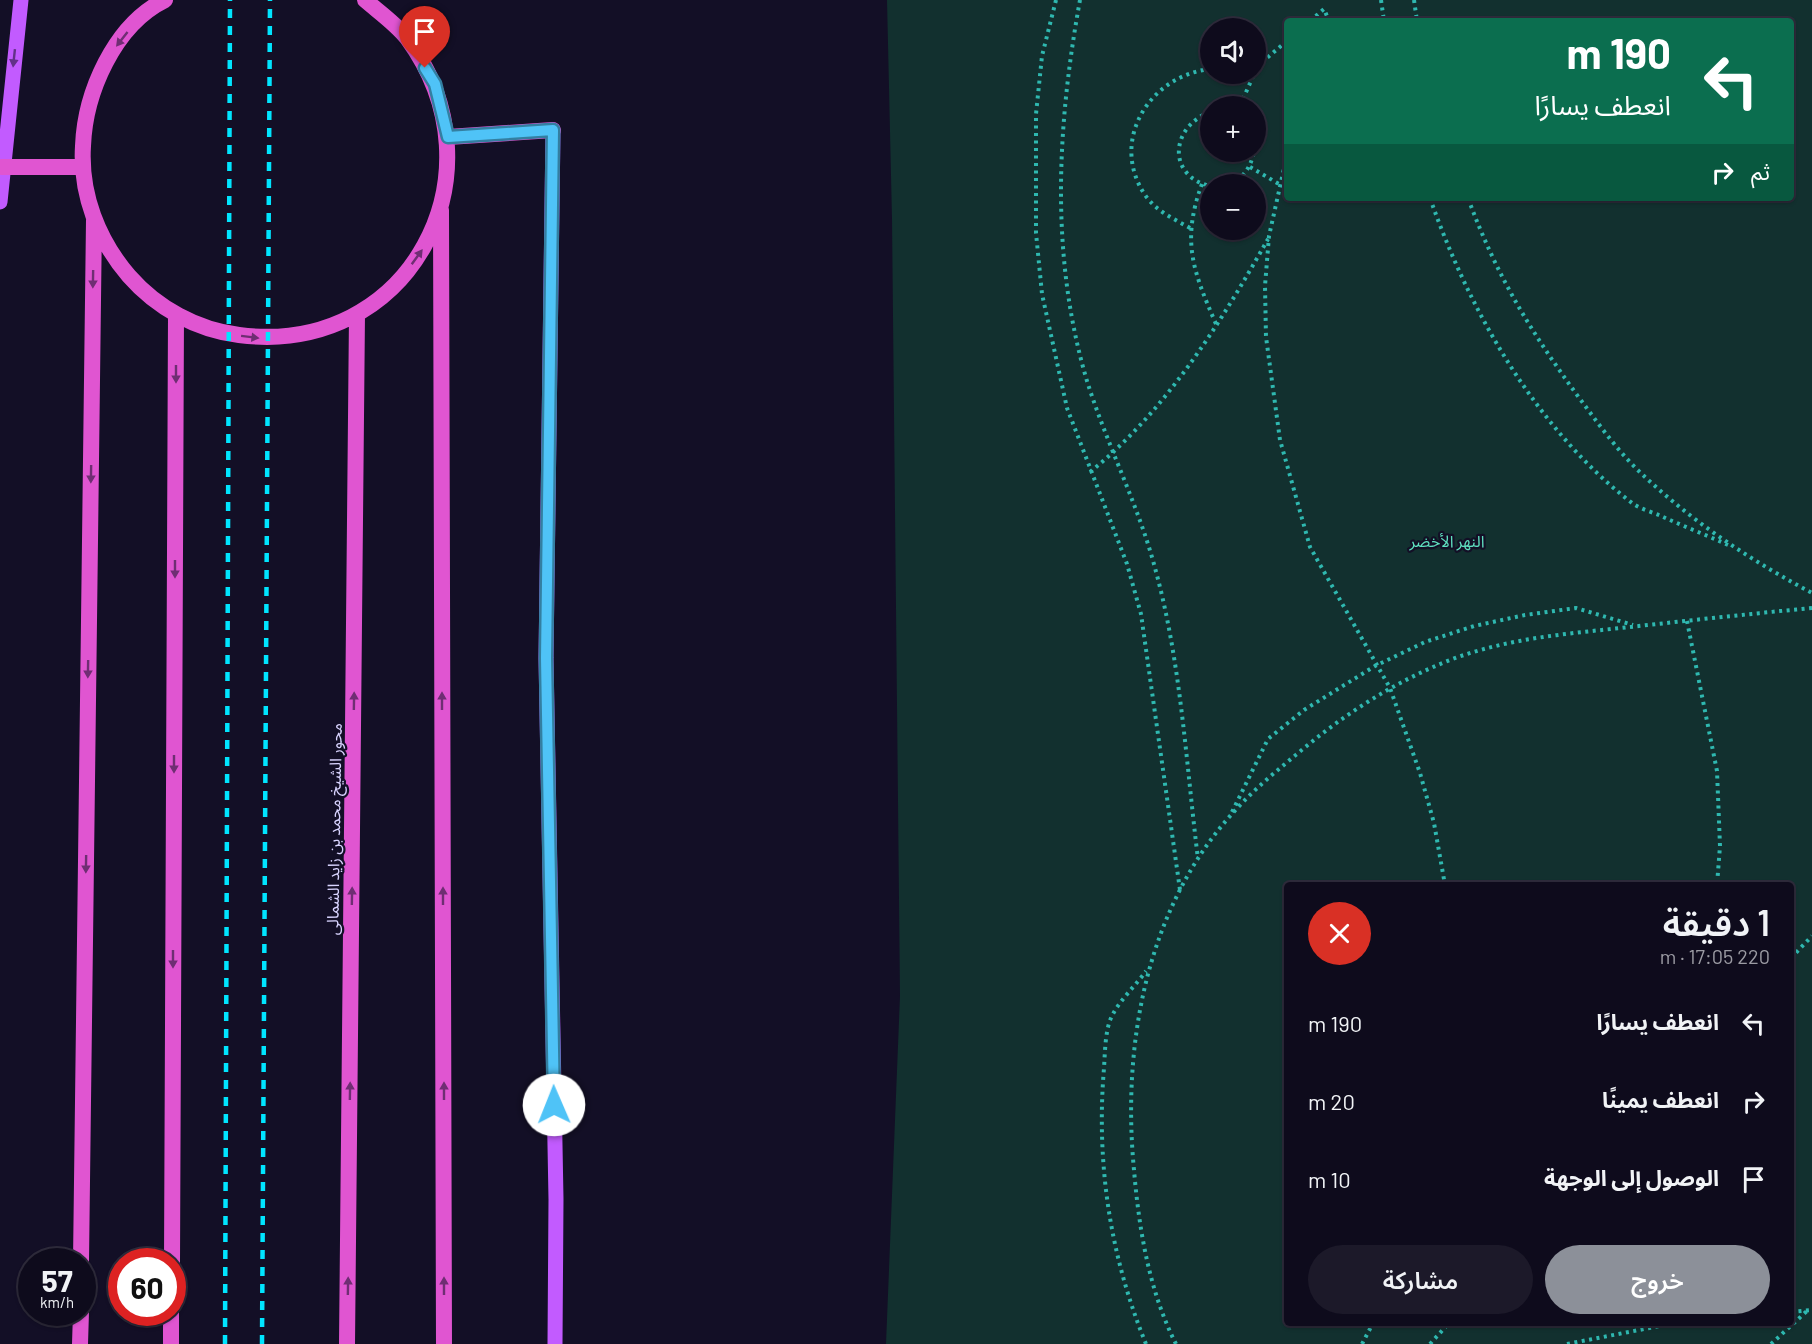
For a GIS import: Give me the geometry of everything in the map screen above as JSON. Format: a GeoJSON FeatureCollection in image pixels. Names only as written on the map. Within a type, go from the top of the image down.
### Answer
{"type":"FeatureCollection","features":[{"type":"Feature","properties":{"kind":"highway"},"geometry":{"type":"LineString","coordinates":[[365,0],[406,37],[435,84],[448,137],[448,174],[441,210],[444,1344]]}},
{"type":"Feature","properties":{"kind":"highway"},"geometry":{"type":"LineString","coordinates":[[81,1248],[94,220],[82,166],[84,120],[98,75],[123,35],[160,1]]}},
{"type":"Feature","properties":{"kind":"highway"},"geometry":{"type":"LineString","coordinates":[[448,137],[553,130]]}},
{"type":"Feature","properties":{"kind":"highway"},"geometry":{"type":"LineString","coordinates":[[2,167],[82,166]]}},
{"type":"Feature","properties":{"kind":"highway"},"geometry":{"type":"LineString","coordinates":[[94,220],[113,258],[142,290],[176,315],[220,333],[267,339],[314,332],[357,314],[394,287],[422,251],[441,210]]}},
{"type":"Feature","properties":{"kind":"highway","name":"محور الشيخ محمد بن زايد الشمالى"},"geometry":{"type":"LineString","coordinates":[[347,1344],[357,314]]}},
{"type":"Feature","properties":{"kind":"highway"},"geometry":{"type":"LineString","coordinates":[[172,1248],[176,315]]}},
{"type":"Feature","properties":{"kind":"highway"},"geometry":{"type":"LineString","coordinates":[[80,1344],[81,1326]]}},
{"type":"Feature","properties":{"kind":"highway"},"geometry":{"type":"LineString","coordinates":[[171,1326],[171,1344]]}},
{"type":"Feature","properties":{"kind":"main road"},"geometry":{"type":"LineString","coordinates":[[0,202],[21,0]]}},
{"type":"Feature","properties":{"kind":"main road"},"geometry":{"type":"LineString","coordinates":[[553,130],[546,658],[556,1199],[555,1344]]}},
{"type":"Feature","properties":{"kind":"path"},"geometry":{"type":"LineString","coordinates":[[1056,0],[1042,56],[1036,114],[1036,233],[1042,294],[1053,355],[1067,408],[1127,564],[1141,614],[1180,891]]}},
{"type":"Feature","properties":{"kind":"path"},"geometry":{"type":"LineString","coordinates":[[1080,0],[1063,111],[1062,228],[1066,279],[1087,380],[1112,454],[1140,521],[1167,618],[1198,860]]}},
{"type":"Feature","properties":{"kind":"path"},"geometry":{"type":"LineString","coordinates":[[1381,0],[1384,18]]}},
{"type":"Feature","properties":{"kind":"path"},"geometry":{"type":"LineString","coordinates":[[1414,0],[1417,18]]}},
{"type":"Feature","properties":{"kind":"path"},"geometry":{"type":"LineString","coordinates":[[1314,18],[1324,9],[1328,18]]}},
{"type":"Feature","properties":{"kind":"path"},"geometry":{"type":"LineString","coordinates":[[1266,59],[1284,44]]}},
{"type":"Feature","properties":{"kind":"path"},"geometry":{"type":"LineString","coordinates":[[1190,228],[1160,211],[1147,197],[1137,182],[1132,163],[1131,145],[1135,126],[1143,109],[1154,95],[1184,75],[1200,71]]}},
{"type":"Feature","properties":{"kind":"path"},"geometry":{"type":"LineString","coordinates":[[1200,116],[1184,128],[1179,143],[1180,160],[1188,175],[1200,183]]}},
{"type":"Feature","properties":{"kind":"path"},"geometry":{"type":"LineString","coordinates":[[1244,174],[1251,162]]}},
{"type":"Feature","properties":{"kind":"path"},"geometry":{"type":"LineString","coordinates":[[1284,166],[1269,236],[1265,286],[1266,337],[1280,440],[1310,547],[1375,666],[1390,688],[1420,772],[1434,823],[1444,882]]}},
{"type":"Feature","properties":{"kind":"path"},"geometry":{"type":"LineString","coordinates":[[1250,167],[1279,184]]}},
{"type":"Feature","properties":{"kind":"path"},"geometry":{"type":"LineString","coordinates":[[1200,191],[1190,228],[1195,274],[1216,325]]}},
{"type":"Feature","properties":{"kind":"path"},"geometry":{"type":"LineString","coordinates":[[1431,201],[1463,283],[1489,334],[1521,382],[1556,427],[1593,468],[1634,505],[1735,547]]}},
{"type":"Feature","properties":{"kind":"path"},"geometry":{"type":"LineString","coordinates":[[1469,201],[1486,247],[1509,295],[1538,343],[1606,434],[1643,475],[1735,547],[1812,593]]}},
{"type":"Feature","properties":{"kind":"path"},"geometry":{"type":"LineString","coordinates":[[1090,472],[1112,454],[1165,397],[1216,325],[1269,236]]}},
{"type":"Feature","properties":{"kind":"path"},"geometry":{"type":"LineString","coordinates":[[1229,817],[1268,739],[1304,710],[1375,666],[1435,639],[1474,626],[1525,615],[1576,608],[1637,626]]}},
{"type":"Feature","properties":{"kind":"path"},"geometry":{"type":"LineString","coordinates":[[1176,1344],[1163,1319],[1148,1263],[1137,1206],[1132,1149],[1134,1056],[1149,968],[1162,929],[1198,860],[1229,817],[1259,785],[1329,727],[1390,688],[1450,660],[1530,638],[1812,608]]}},
{"type":"Feature","properties":{"kind":"path"},"geometry":{"type":"LineString","coordinates":[[1687,621],[1717,771],[1720,836],[1717,882]]}},
{"type":"Feature","properties":{"kind":"path"},"geometry":{"type":"LineString","coordinates":[[1794,955],[1812,936]]}},
{"type":"Feature","properties":{"kind":"path"},"geometry":{"type":"LineString","coordinates":[[1146,1344],[1121,1273],[1111,1228],[1104,1183],[1101,1117],[1105,1055],[1112,1016],[1149,968]]}},
{"type":"Feature","properties":{"kind":"path"},"geometry":{"type":"LineString","coordinates":[[1794,1312],[1810,1310]]}},
{"type":"Feature","properties":{"kind":"path"},"geometry":{"type":"LineString","coordinates":[[1794,1324],[1810,1310]]}},
{"type":"Feature","properties":{"kind":"path"},"geometry":{"type":"LineString","coordinates":[[1362,1344],[1371,1326]]}},
{"type":"Feature","properties":{"kind":"path"},"geometry":{"type":"LineString","coordinates":[[1430,1344],[1446,1326]]}},
{"type":"Feature","properties":{"kind":"path"},"geometry":{"type":"LineString","coordinates":[[1567,1344],[1660,1326]]}},
{"type":"Feature","properties":{"kind":"path"},"geometry":{"type":"LineString","coordinates":[[1771,1344],[1792,1326]]}},
{"type":"Feature","properties":{"kind":"green space","name":"النهر الأخضر"},"geometry":{"type":"Polygon","coordinates":[[[887,0],[1812,0],[1812,1344],[886,1344],[900,996],[892,219],[887,0]]]}},
{"type":"Feature","properties":{"kind":"railway"},"geometry":{"type":"LineString","coordinates":[[225,1344],[230,0]]}},
{"type":"Feature","properties":{"kind":"railway"},"geometry":{"type":"LineString","coordinates":[[262,1344],[270,0]]}},
{"type":"Feature","properties":{"kind":"route"},"geometry":{"type":"LineString","coordinates":[[425,68],[435,84],[448,137],[553,130],[546,658],[554,1105]]}}]}
